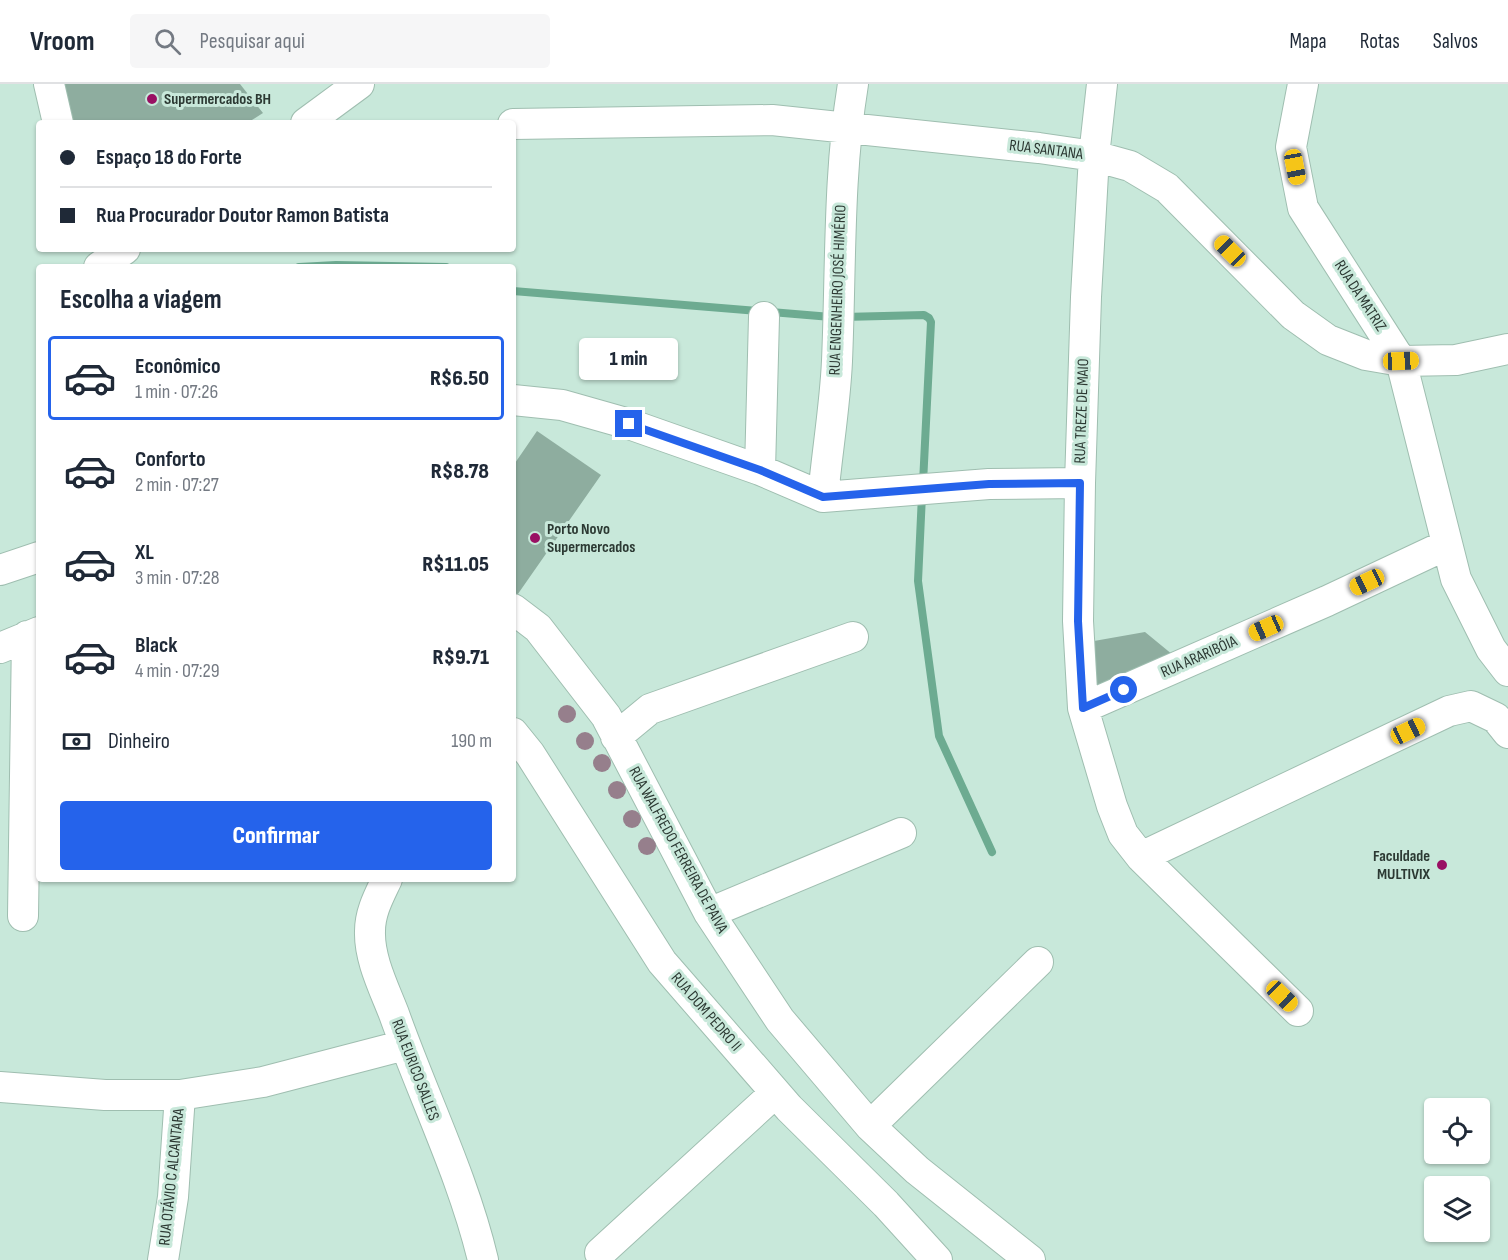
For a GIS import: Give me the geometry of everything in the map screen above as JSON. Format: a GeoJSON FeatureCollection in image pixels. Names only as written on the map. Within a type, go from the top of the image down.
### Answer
{"type":"FeatureCollection","features":[{"type":"Feature","properties":{"kind":"street"},"geometry":{"type":"LineString","coordinates":[[49,84],[57,120]]}},
{"type":"Feature","properties":{"kind":"street"},"geometry":{"type":"LineString","coordinates":[[310,120],[359,84]]}},
{"type":"Feature","properties":{"kind":"street","name":"RUA ENGENHEIRO JOSÉ HIMÉRIO"},"geometry":{"type":"LineString","coordinates":[[823,497],[837,364],[842,186],[852,84]]}},
{"type":"Feature","properties":{"kind":"street","name":"RUA TREZE DE MAIO"},"geometry":{"type":"LineString","coordinates":[[1102,84],[1094,156],[1086,297],[1080,483],[1078,621],[1083,708],[1112,806],[1123,834],[1141,857],[1298,1011]]}},
{"type":"Feature","properties":{"kind":"street","name":"RUA DA MATRIZ"},"geometry":{"type":"LineString","coordinates":[[1303,84],[1291,147],[1303,208],[1401,361],[1456,579],[1502,653]]}},
{"type":"Feature","properties":{"kind":"street","name":"RUA SANTANA"},"geometry":{"type":"LineString","coordinates":[[516,124],[772,120],[1040,148],[1094,156],[1130,166],[1167,188],[1293,315],[1328,340],[1366,355],[1401,361],[1456,360],[1507,348]]}},
{"type":"Feature","properties":{"kind":"street"},"geometry":{"type":"LineString","coordinates":[[103,264],[121,252]]}},
{"type":"Feature","properties":{"kind":"street"},"geometry":{"type":"LineString","coordinates":[[760,470],[764,317]]}},
{"type":"Feature","properties":{"kind":"street"},"geometry":{"type":"LineString","coordinates":[[516,400],[562,405],[629,424],[760,470],[823,497],[989,484],[1080,483]]}},
{"type":"Feature","properties":{"kind":"street","name":"RUA ARARIBÓIA"},"geometry":{"type":"LineString","coordinates":[[1083,708],[1328,601],[1446,545]]}},
{"type":"Feature","properties":{"kind":"street"},"geometry":{"type":"LineString","coordinates":[[0,570],[36,558]]}},
{"type":"Feature","properties":{"kind":"street","name":"RUA WALFREDO FERREIRA DE PAIVA"},"geometry":{"type":"LineString","coordinates":[[516,611],[538,628],[606,716],[709,913],[780,1020],[870,1126],[917,1170],[1030,1260]]}},
{"type":"Feature","properties":{"kind":"street"},"geometry":{"type":"LineString","coordinates":[[0,648],[33,634],[23,916]]}},
{"type":"Feature","properties":{"kind":"street"},"geometry":{"type":"LineString","coordinates":[[616,737],[650,709],[853,637]]}},
{"type":"Feature","properties":{"kind":"street"},"geometry":{"type":"LineString","coordinates":[[1141,857],[1449,711],[1471,706],[1496,718],[1508,733]]}},
{"type":"Feature","properties":{"kind":"street","name":"RUA DOM PEDRO II"},"geometry":{"type":"LineString","coordinates":[[516,738],[530,754],[662,962],[775,1093],[886,1204],[937,1260]]}},
{"type":"Feature","properties":{"kind":"street"},"geometry":{"type":"LineString","coordinates":[[709,913],[901,834]]}},
{"type":"Feature","properties":{"kind":"street","name":"RUA EURICO SALLES"},"geometry":{"type":"LineString","coordinates":[[386,882],[374,905],[370,930],[372,954],[475,1225],[483,1260]]}},
{"type":"Feature","properties":{"kind":"street"},"geometry":{"type":"LineString","coordinates":[[870,1126],[1038,962]]}},
{"type":"Feature","properties":{"kind":"street"},"geometry":{"type":"LineString","coordinates":[[0,1087],[105,1095],[180,1095],[263,1082],[405,1045]]}},
{"type":"Feature","properties":{"kind":"street"},"geometry":{"type":"LineString","coordinates":[[600,1253],[775,1093]]}},
{"type":"Feature","properties":{"kind":"street","name":"RUA OTÁVIO C ALCANTARA"},"geometry":{"type":"LineString","coordinates":[[163,1260],[173,1197],[180,1095]]}},
{"type":"Feature","properties":{"kind":"street"},"geometry":{"type":"LineString","coordinates":[[886,1204],[917,1170]]}},
{"type":"Feature","properties":{"kind":"building","name":"Supermercados BH"},"geometry":{"type":"Polygon","coordinates":[[[49,84],[240,84],[263,113],[252,120],[57,120],[49,84]]]}},
{"type":"Feature","properties":{"kind":"building","name":"Porto Novo Supermercados"},"geometry":{"type":"Polygon","coordinates":[[[537,431],[601,475],[516,597],[516,462],[537,431]]]}},
{"type":"Feature","properties":{"kind":"building"},"geometry":{"type":"Polygon","coordinates":[[[1145,632],[1173,655],[1092,688],[1094,641],[1145,632]]]}},
{"type":"Feature","properties":{"kind":"waterway"},"geometry":{"type":"LineString","coordinates":[[516,291],[831,317]]}},
{"type":"Feature","properties":{"kind":"waterway"},"geometry":{"type":"LineString","coordinates":[[843,317],[924,315],[931,322],[923,483]]}},
{"type":"Feature","properties":{"kind":"waterway"},"geometry":{"type":"LineString","coordinates":[[922,495],[918,581],[939,736],[992,852]]}},
{"type":"Feature","properties":{"kind":"place","name":"Supermercados BH"},"geometry":{"type":"Point","coordinates":[152,99]}},
{"type":"Feature","properties":{"kind":"place","name":"Porto Novo Supermercados"},"geometry":{"type":"Point","coordinates":[535,538]}},
{"type":"Feature","properties":{"kind":"place","name":"Faculdade MULTIVIX"},"geometry":{"type":"Point","coordinates":[1442,865]}},
{"type":"Feature","properties":{"kind":"route"},"geometry":{"type":"LineString","coordinates":[[629,424],[760,470],[823,497],[989,484],[1080,483],[1078,621],[1083,708],[1124,690]]}}]}
